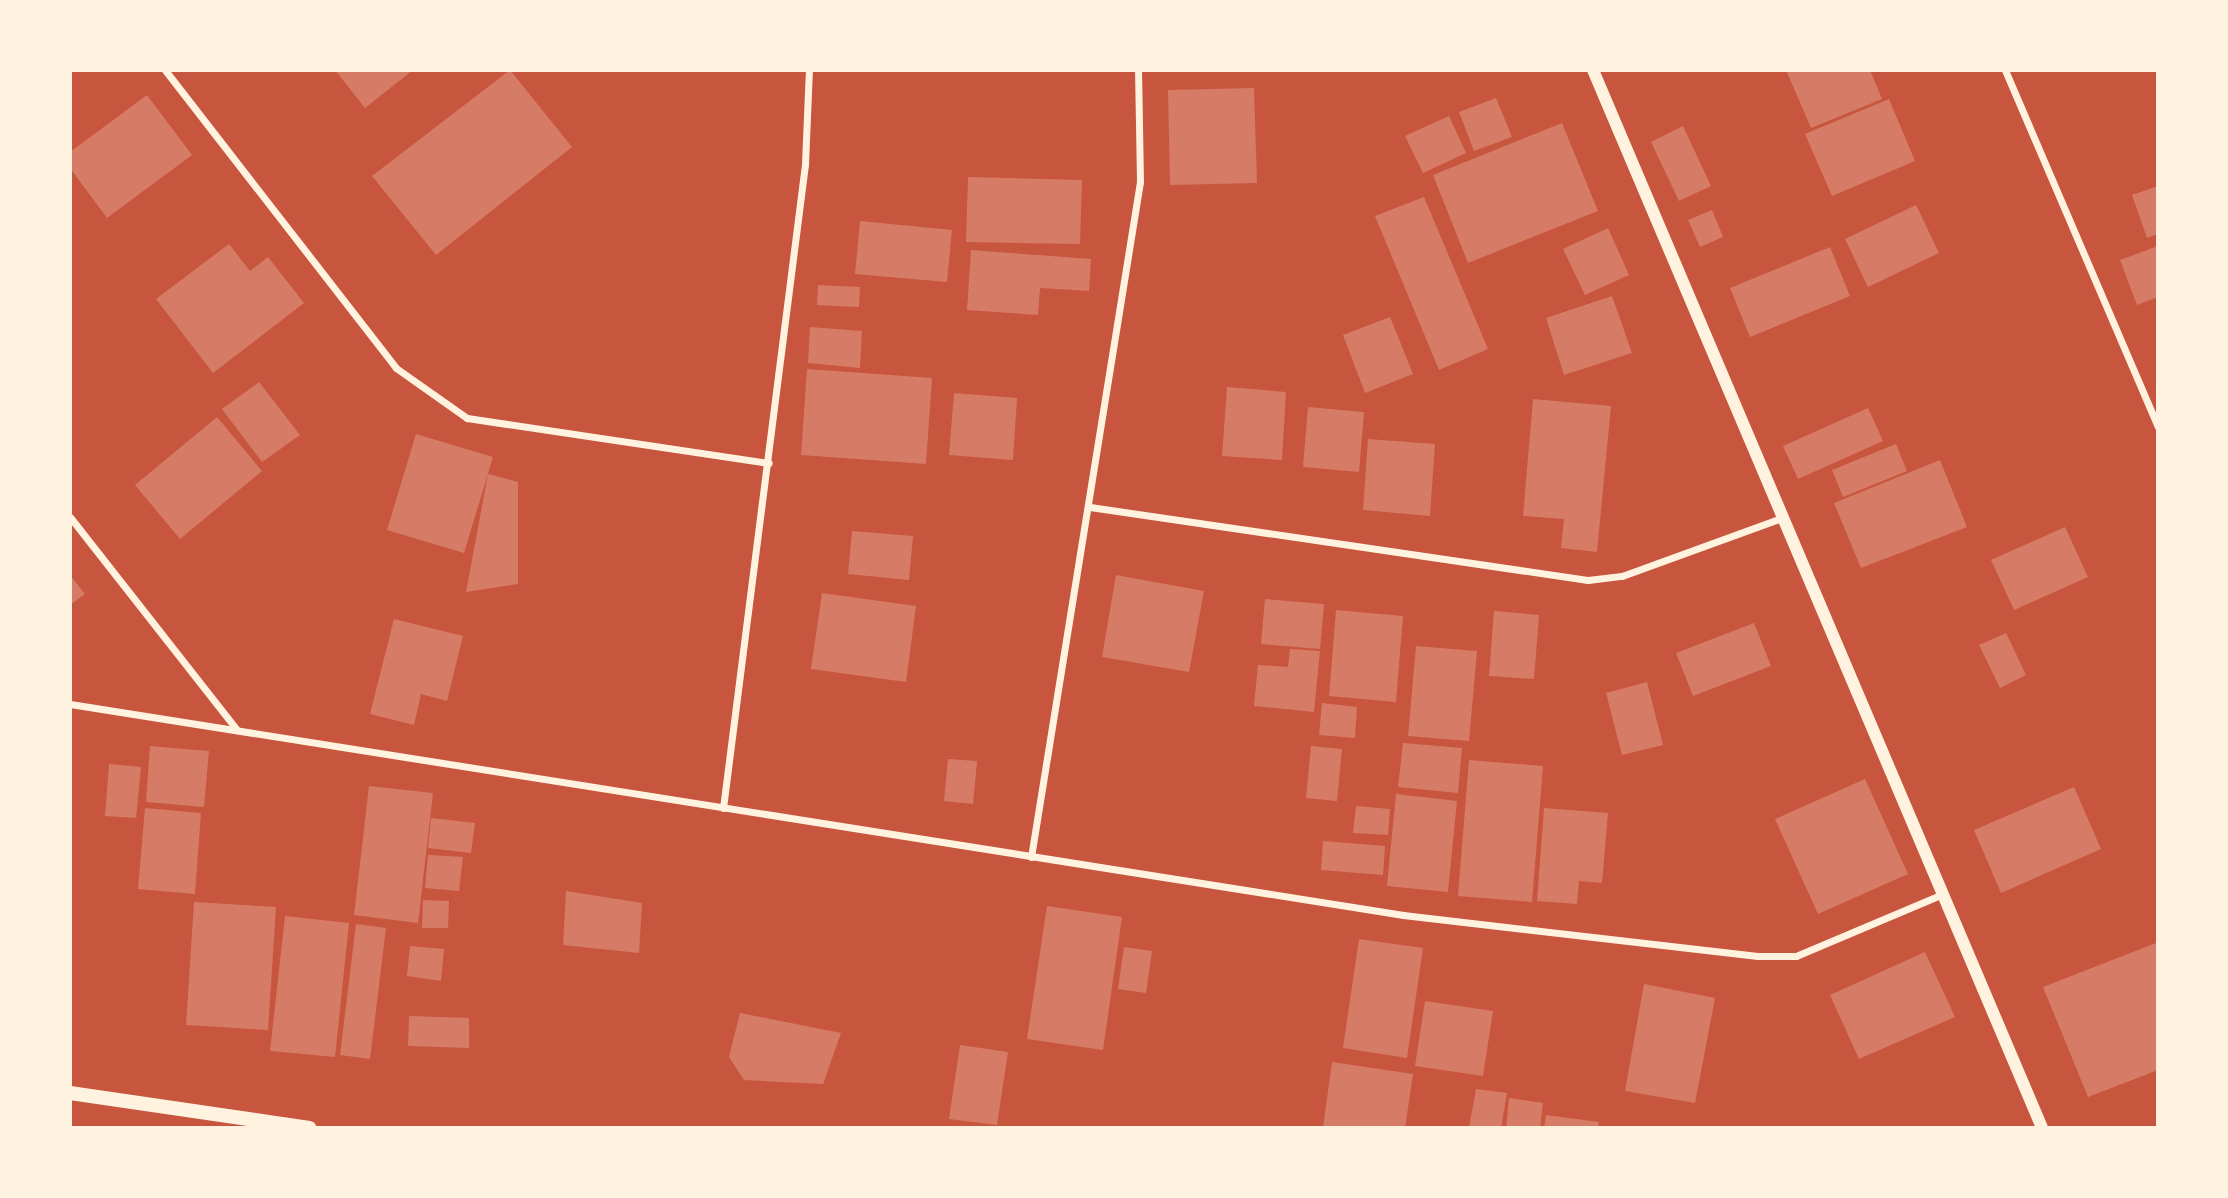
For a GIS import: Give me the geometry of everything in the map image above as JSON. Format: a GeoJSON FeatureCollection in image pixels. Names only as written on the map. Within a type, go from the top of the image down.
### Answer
{"type":"FeatureCollection","features":[{"type":"Feature","properties":{"kind":"main road"},"geometry":{"type":"LineString","coordinates":[[70,1093],[309,1128]]}},
{"type":"Feature","properties":{"kind":"street"},"geometry":{"type":"LineString","coordinates":[[166,70],[397,368],[467,418],[769,463]]}},
{"type":"Feature","properties":{"kind":"street"},"geometry":{"type":"LineString","coordinates":[[723,808],[805,164],[809,70]]}},
{"type":"Feature","properties":{"kind":"street"},"geometry":{"type":"LineString","coordinates":[[1031,857],[1090,507],[1140,182],[1138,70]]}},
{"type":"Feature","properties":{"kind":"street"},"geometry":{"type":"LineString","coordinates":[[1593,70],[1785,517],[2042,1128]]}},
{"type":"Feature","properties":{"kind":"street"},"geometry":{"type":"LineString","coordinates":[[2005,70],[2158,427]]}},
{"type":"Feature","properties":{"kind":"street"},"geometry":{"type":"LineString","coordinates":[[1090,507],[1588,580],[1622,576],[1785,517]]}},
{"type":"Feature","properties":{"kind":"street"},"geometry":{"type":"LineString","coordinates":[[70,517],[237,729]]}},
{"type":"Feature","properties":{"kind":"street"},"geometry":{"type":"LineString","coordinates":[[70,705],[237,729],[1404,915],[1758,956],[1796,956],[1943,894]]}},
{"type":"Feature","properties":{"kind":"building"},"geometry":{"type":"Polygon","coordinates":[[[335,70],[413,70],[365,108],[335,70]]]}},
{"type":"Feature","properties":{"kind":"building"},"geometry":{"type":"Polygon","coordinates":[[[510,70],[572,147],[436,255],[372,176],[510,70]]]}},
{"type":"Feature","properties":{"kind":"building"},"geometry":{"type":"Polygon","coordinates":[[[1786,70],[1870,70],[1882,99],[1811,128],[1786,70]]]}},
{"type":"Feature","properties":{"kind":"building"},"geometry":{"type":"Polygon","coordinates":[[[1254,88],[1257,183],[1170,185],[1168,90],[1254,88]]]}},
{"type":"Feature","properties":{"kind":"building"},"geometry":{"type":"Polygon","coordinates":[[[147,95],[192,155],[107,218],[70,168],[70,152],[147,95]]]}},
{"type":"Feature","properties":{"kind":"building"},"geometry":{"type":"Polygon","coordinates":[[[1496,98],[1512,137],[1474,151],[1459,112],[1496,98]]]}},
{"type":"Feature","properties":{"kind":"building"},"geometry":{"type":"Polygon","coordinates":[[[1889,99],[1915,161],[1832,196],[1805,134],[1889,99]]]}},
{"type":"Feature","properties":{"kind":"building"},"geometry":{"type":"Polygon","coordinates":[[[1449,116],[1466,153],[1423,173],[1405,136],[1449,116]]]}},
{"type":"Feature","properties":{"kind":"building"},"geometry":{"type":"Polygon","coordinates":[[[1562,123],[1598,211],[1468,263],[1433,175],[1562,123]]]}},
{"type":"Feature","properties":{"kind":"building"},"geometry":{"type":"Polygon","coordinates":[[[1683,126],[1711,186],[1679,201],[1651,142],[1683,126]]]}},
{"type":"Feature","properties":{"kind":"building"},"geometry":{"type":"Polygon","coordinates":[[[968,177],[1082,180],[1080,244],[966,242],[968,177]]]}},
{"type":"Feature","properties":{"kind":"building"},"geometry":{"type":"Polygon","coordinates":[[[2158,186],[2158,234],[2147,238],[2132,195],[2158,186]]]}},
{"type":"Feature","properties":{"kind":"building"},"geometry":{"type":"Polygon","coordinates":[[[1424,197],[1488,349],[1439,370],[1375,216],[1424,197]]]}},
{"type":"Feature","properties":{"kind":"building"},"geometry":{"type":"Polygon","coordinates":[[[1916,205],[1939,253],[1868,287],[1845,239],[1916,205]]]}},
{"type":"Feature","properties":{"kind":"building"},"geometry":{"type":"Polygon","coordinates":[[[1712,210],[1723,237],[1700,247],[1688,220],[1712,210]]]}},
{"type":"Feature","properties":{"kind":"building"},"geometry":{"type":"Polygon","coordinates":[[[860,221],[952,230],[947,282],[855,274],[860,221]]]}},
{"type":"Feature","properties":{"kind":"building"},"geometry":{"type":"Polygon","coordinates":[[[1608,228],[1629,275],[1585,295],[1563,249],[1608,228]]]}},
{"type":"Feature","properties":{"kind":"building"},"geometry":{"type":"Polygon","coordinates":[[[229,244],[250,271],[268,257],[304,303],[213,373],[156,299],[229,244]]]}},
{"type":"Feature","properties":{"kind":"building"},"geometry":{"type":"Polygon","coordinates":[[[2158,246],[2158,297],[2137,305],[2120,260],[2158,246]]]}},
{"type":"Feature","properties":{"kind":"building"},"geometry":{"type":"Polygon","coordinates":[[[1830,247],[1850,296],[1750,337],[1730,288],[1830,247]]]}},
{"type":"Feature","properties":{"kind":"building"},"geometry":{"type":"Polygon","coordinates":[[[971,250],[1091,259],[1089,291],[1040,288],[1038,315],[967,310],[971,250]]]}},
{"type":"Feature","properties":{"kind":"building"},"geometry":{"type":"Polygon","coordinates":[[[818,285],[860,287],[859,307],[817,305],[818,285]]]}},
{"type":"Feature","properties":{"kind":"building"},"geometry":{"type":"Polygon","coordinates":[[[1612,296],[1632,353],[1564,375],[1546,318],[1612,296]]]}},
{"type":"Feature","properties":{"kind":"building"},"geometry":{"type":"Polygon","coordinates":[[[1390,317],[1413,374],[1365,393],[1343,335],[1390,317]]]}},
{"type":"Feature","properties":{"kind":"building"},"geometry":{"type":"Polygon","coordinates":[[[810,327],[862,331],[860,368],[808,363],[810,327]]]}},
{"type":"Feature","properties":{"kind":"building"},"geometry":{"type":"Polygon","coordinates":[[[807,369],[932,378],[926,464],[801,455],[807,369]]]}},
{"type":"Feature","properties":{"kind":"building"},"geometry":{"type":"Polygon","coordinates":[[[259,382],[300,435],[262,462],[222,409],[259,382]]]}},
{"type":"Feature","properties":{"kind":"building"},"geometry":{"type":"Polygon","coordinates":[[[1227,387],[1286,392],[1282,460],[1222,456],[1227,387]]]}},
{"type":"Feature","properties":{"kind":"building"},"geometry":{"type":"Polygon","coordinates":[[[954,393],[1017,398],[1013,460],[949,455],[954,393]]]}},
{"type":"Feature","properties":{"kind":"building"},"geometry":{"type":"Polygon","coordinates":[[[1533,399],[1611,406],[1597,552],[1561,548],[1564,519],[1523,516],[1533,399]]]}},
{"type":"Feature","properties":{"kind":"building"},"geometry":{"type":"Polygon","coordinates":[[[1308,407],[1364,412],[1359,472],[1303,467],[1308,407]]]}},
{"type":"Feature","properties":{"kind":"building"},"geometry":{"type":"Polygon","coordinates":[[[1868,408],[1883,441],[1798,479],[1783,446],[1868,408]]]}},
{"type":"Feature","properties":{"kind":"building"},"geometry":{"type":"Polygon","coordinates":[[[217,417],[262,471],[180,539],[135,485],[217,417]]]}},
{"type":"Feature","properties":{"kind":"building"},"geometry":{"type":"Polygon","coordinates":[[[416,434],[493,457],[464,553],[387,530],[416,434]]]}},
{"type":"Feature","properties":{"kind":"building"},"geometry":{"type":"Polygon","coordinates":[[[1368,439],[1435,444],[1430,516],[1363,510],[1368,439]]]}},
{"type":"Feature","properties":{"kind":"building"},"geometry":{"type":"Polygon","coordinates":[[[1896,444],[1907,471],[1843,497],[1832,470],[1896,444]]]}},
{"type":"Feature","properties":{"kind":"building"},"geometry":{"type":"Polygon","coordinates":[[[1940,460],[1967,527],[1861,568],[1834,503],[1940,460]]]}},
{"type":"Feature","properties":{"kind":"building"},"geometry":{"type":"Polygon","coordinates":[[[488,474],[518,482],[518,584],[466,592],[488,474]]]}},
{"type":"Feature","properties":{"kind":"building"},"geometry":{"type":"Polygon","coordinates":[[[2065,527],[2088,577],[2014,610],[1991,560],[2065,527]]]}},
{"type":"Feature","properties":{"kind":"building"},"geometry":{"type":"Polygon","coordinates":[[[852,531],[913,536],[909,580],[848,574],[852,531]]]}},
{"type":"Feature","properties":{"kind":"building"},"geometry":{"type":"Polygon","coordinates":[[[70,575],[85,594],[70,605],[70,575]]]}},
{"type":"Feature","properties":{"kind":"building"},"geometry":{"type":"Polygon","coordinates":[[[1116,575],[1204,591],[1189,672],[1102,657],[1116,575]]]}},
{"type":"Feature","properties":{"kind":"building"},"geometry":{"type":"Polygon","coordinates":[[[822,593],[916,606],[906,682],[811,669],[822,593]]]}},
{"type":"Feature","properties":{"kind":"building"},"geometry":{"type":"Polygon","coordinates":[[[1265,599],[1324,604],[1320,649],[1261,644],[1265,599]]]}},
{"type":"Feature","properties":{"kind":"building"},"geometry":{"type":"Polygon","coordinates":[[[1336,610],[1403,616],[1396,702],[1329,696],[1336,610]]]}},
{"type":"Feature","properties":{"kind":"building"},"geometry":{"type":"Polygon","coordinates":[[[1494,611],[1539,615],[1534,679],[1489,676],[1494,611]]]}},
{"type":"Feature","properties":{"kind":"building"},"geometry":{"type":"Polygon","coordinates":[[[394,619],[463,636],[447,701],[421,694],[414,725],[370,714],[394,619]]]}},
{"type":"Feature","properties":{"kind":"building"},"geometry":{"type":"Polygon","coordinates":[[[1754,623],[1771,666],[1693,696],[1676,653],[1754,623]]]}},
{"type":"Feature","properties":{"kind":"building"},"geometry":{"type":"Polygon","coordinates":[[[2006,633],[2026,675],[2000,688],[1979,645],[2006,633]]]}},
{"type":"Feature","properties":{"kind":"building"},"geometry":{"type":"Polygon","coordinates":[[[1416,646],[1477,651],[1469,741],[1408,736],[1416,646]]]}},
{"type":"Feature","properties":{"kind":"building"},"geometry":{"type":"Polygon","coordinates":[[[1290,649],[1320,651],[1314,712],[1254,706],[1258,665],[1288,667],[1290,649]]]}},
{"type":"Feature","properties":{"kind":"building"},"geometry":{"type":"Polygon","coordinates":[[[1647,682],[1663,745],[1622,755],[1606,693],[1647,682]]]}},
{"type":"Feature","properties":{"kind":"building"},"geometry":{"type":"Polygon","coordinates":[[[1322,703],[1357,707],[1355,738],[1319,735],[1322,703]]]}},
{"type":"Feature","properties":{"kind":"building"},"geometry":{"type":"Polygon","coordinates":[[[1403,743],[1462,748],[1458,793],[1398,787],[1403,743]]]}},
{"type":"Feature","properties":{"kind":"building"},"geometry":{"type":"Polygon","coordinates":[[[150,746],[209,751],[204,807],[146,802],[150,746]]]}},
{"type":"Feature","properties":{"kind":"building"},"geometry":{"type":"Polygon","coordinates":[[[1311,746],[1342,749],[1337,801],[1306,798],[1311,746]]]}},
{"type":"Feature","properties":{"kind":"building"},"geometry":{"type":"Polygon","coordinates":[[[948,759],[977,761],[973,804],[944,801],[948,759]]]}},
{"type":"Feature","properties":{"kind":"building"},"geometry":{"type":"Polygon","coordinates":[[[1469,760],[1543,766],[1532,902],[1458,896],[1469,760]]]}},
{"type":"Feature","properties":{"kind":"building"},"geometry":{"type":"Polygon","coordinates":[[[109,764],[141,767],[136,818],[105,816],[109,764]]]}},
{"type":"Feature","properties":{"kind":"building"},"geometry":{"type":"Polygon","coordinates":[[[1865,779],[1908,874],[1818,914],[1775,819],[1865,779]]]}},
{"type":"Feature","properties":{"kind":"building"},"geometry":{"type":"Polygon","coordinates":[[[369,786],[433,793],[418,923],[354,915],[369,786]]]}},
{"type":"Feature","properties":{"kind":"building"},"geometry":{"type":"Polygon","coordinates":[[[2074,787],[2101,849],[2001,893],[1974,830],[2074,787]]]}},
{"type":"Feature","properties":{"kind":"building"},"geometry":{"type":"Polygon","coordinates":[[[1396,794],[1457,801],[1448,892],[1387,886],[1396,794]]]}},
{"type":"Feature","properties":{"kind":"building"},"geometry":{"type":"Polygon","coordinates":[[[1356,806],[1390,809],[1388,835],[1353,833],[1356,806]]]}},
{"type":"Feature","properties":{"kind":"building"},"geometry":{"type":"Polygon","coordinates":[[[145,808],[201,813],[195,894],[138,889],[145,808]]]}},
{"type":"Feature","properties":{"kind":"building"},"geometry":{"type":"Polygon","coordinates":[[[1544,808],[1608,813],[1602,883],[1579,881],[1577,904],[1537,901],[1544,808]]]}},
{"type":"Feature","properties":{"kind":"building"},"geometry":{"type":"Polygon","coordinates":[[[431,818],[475,823],[471,853],[428,848],[431,818]]]}},
{"type":"Feature","properties":{"kind":"building"},"geometry":{"type":"Polygon","coordinates":[[[1323,841],[1385,846],[1383,875],[1321,870],[1323,841]]]}},
{"type":"Feature","properties":{"kind":"building"},"geometry":{"type":"Polygon","coordinates":[[[428,855],[463,857],[459,891],[425,888],[428,855]]]}},
{"type":"Feature","properties":{"kind":"building"},"geometry":{"type":"Polygon","coordinates":[[[566,891],[642,903],[639,953],[563,945],[566,891]]]}},
{"type":"Feature","properties":{"kind":"building"},"geometry":{"type":"Polygon","coordinates":[[[423,900],[449,901],[448,928],[422,928],[423,900]]]}},
{"type":"Feature","properties":{"kind":"building"},"geometry":{"type":"Polygon","coordinates":[[[194,902],[276,907],[268,1030],[186,1025],[194,902]]]}},
{"type":"Feature","properties":{"kind":"building"},"geometry":{"type":"Polygon","coordinates":[[[1047,906],[1122,917],[1103,1050],[1027,1039],[1047,906]]]}},
{"type":"Feature","properties":{"kind":"building"},"geometry":{"type":"Polygon","coordinates":[[[285,916],[349,923],[335,1057],[270,1051],[285,916]]]}},
{"type":"Feature","properties":{"kind":"building"},"geometry":{"type":"Polygon","coordinates":[[[356,924],[386,928],[370,1059],[340,1055],[356,924]]]}},
{"type":"Feature","properties":{"kind":"building"},"geometry":{"type":"Polygon","coordinates":[[[1359,939],[1423,948],[1407,1058],[1343,1048],[1359,939]]]}},
{"type":"Feature","properties":{"kind":"building"},"geometry":{"type":"Polygon","coordinates":[[[2156,943],[2158,1070],[2088,1097],[2043,987],[2156,943]]]}},
{"type":"Feature","properties":{"kind":"building"},"geometry":{"type":"Polygon","coordinates":[[[410,946],[444,949],[441,981],[407,976],[410,946]]]}},
{"type":"Feature","properties":{"kind":"building"},"geometry":{"type":"Polygon","coordinates":[[[1124,947],[1152,951],[1146,993],[1118,989],[1124,947]]]}},
{"type":"Feature","properties":{"kind":"building"},"geometry":{"type":"Polygon","coordinates":[[[1925,952],[1955,1017],[1859,1059],[1830,995],[1925,952]]]}},
{"type":"Feature","properties":{"kind":"building"},"geometry":{"type":"Polygon","coordinates":[[[1644,984],[1715,998],[1695,1103],[1625,1091],[1644,984]]]}},
{"type":"Feature","properties":{"kind":"building"},"geometry":{"type":"Polygon","coordinates":[[[1425,1001],[1493,1011],[1483,1076],[1415,1066],[1425,1001]]]}},
{"type":"Feature","properties":{"kind":"building"},"geometry":{"type":"Polygon","coordinates":[[[740,1013],[841,1033],[823,1084],[744,1080],[729,1057],[740,1013]]]}},
{"type":"Feature","properties":{"kind":"building"},"geometry":{"type":"Polygon","coordinates":[[[409,1016],[469,1018],[469,1048],[408,1046],[409,1016]]]}},
{"type":"Feature","properties":{"kind":"building"},"geometry":{"type":"Polygon","coordinates":[[[960,1045],[1008,1052],[997,1125],[949,1119],[960,1045]]]}},
{"type":"Feature","properties":{"kind":"building"},"geometry":{"type":"Polygon","coordinates":[[[1332,1062],[1413,1074],[1405,1128],[1323,1128],[1332,1062]]]}},
{"type":"Feature","properties":{"kind":"building"},"geometry":{"type":"Polygon","coordinates":[[[1476,1089],[1507,1093],[1501,1128],[1469,1128],[1476,1089]]]}},
{"type":"Feature","properties":{"kind":"building"},"geometry":{"type":"Polygon","coordinates":[[[1509,1098],[1543,1103],[1540,1128],[1506,1128],[1509,1098]]]}},
{"type":"Feature","properties":{"kind":"building"},"geometry":{"type":"Polygon","coordinates":[[[1546,1115],[1599,1122],[1598,1128],[1544,1128],[1546,1115]]]}}]}
